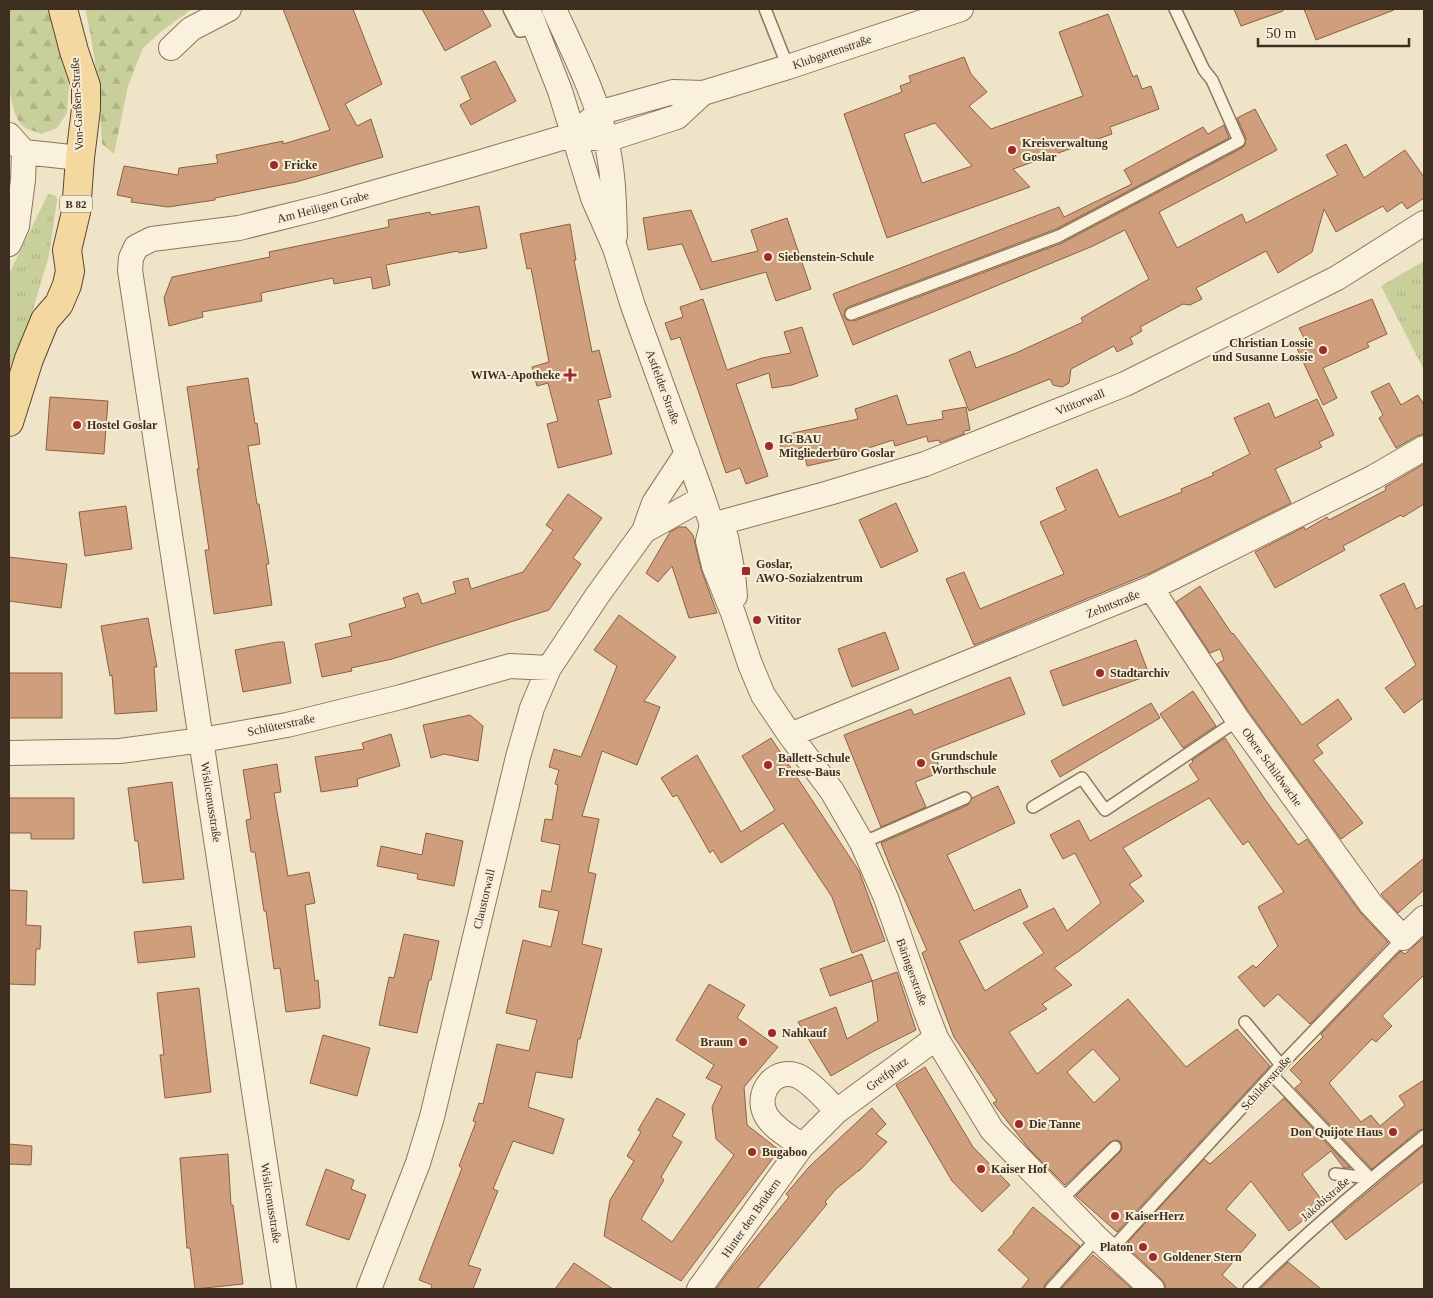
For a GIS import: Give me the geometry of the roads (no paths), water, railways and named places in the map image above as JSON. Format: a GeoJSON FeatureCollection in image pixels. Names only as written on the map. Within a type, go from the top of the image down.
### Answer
{"type":"FeatureCollection","features":[{"type":"Feature","properties":{"kind":"main road","name":"Von-Garßen-Straße"},"geometry":{"type":"LineString","coordinates":[[9,422],[29,359],[44,320],[44,297],[53,268],[67,250],[76,212],[80,158],[74,51],[63,9]]}},
{"type":"Feature","properties":{"kind":"street","name":"Astfelder Straße"},"geometry":{"type":"LineString","coordinates":[[554,9],[586,80],[606,140],[614,187],[615,248]]}},
{"type":"Feature","properties":{"kind":"street","name":"Klubgartenstraße"},"geometry":{"type":"LineString","coordinates":[[598,114],[673,92],[703,93],[788,67],[961,9]]}},
{"type":"Feature","properties":{"kind":"street"},"geometry":{"type":"LineString","coordinates":[[171,48],[191,29],[220,11]]}},
{"type":"Feature","properties":{"kind":"street","name":"Astfelder Straße"},"geometry":{"type":"LineString","coordinates":[[528,22],[575,134],[593,198],[615,248],[633,306],[712,525]]}},
{"type":"Feature","properties":{"kind":"street","name":"Klubgartenstraße"},"geometry":{"type":"LineString","coordinates":[[606,140],[678,116],[703,93]]}},
{"type":"Feature","properties":{"kind":"street","name":"Am Heiligen Grabe"},"geometry":{"type":"LineString","coordinates":[[137,316],[130,270],[131,258],[136,247],[152,239],[240,228],[327,206],[575,134],[598,114]]}},
{"type":"Feature","properties":{"kind":"street","name":"Am Heiligen Grabe"},"geometry":{"type":"LineString","coordinates":[[575,134],[606,140]]}},
{"type":"Feature","properties":{"kind":"street"},"geometry":{"type":"LineString","coordinates":[[9,244],[17,226],[23,180],[16,144],[80,158]]}},
{"type":"Feature","properties":{"kind":"street","name":"Vititorwall"},"geometry":{"type":"LineString","coordinates":[[712,525],[820,496],[925,464],[1125,384],[1337,278],[1424,223]]}},
{"type":"Feature","properties":{"kind":"street","name":"Wislicenusstraße"},"geometry":{"type":"LineString","coordinates":[[137,316],[284,1289]]}},
{"type":"Feature","properties":{"kind":"street","name":"Zehntstraße"},"geometry":{"type":"LineString","coordinates":[[790,735],[1151,588],[1374,477],[1424,448]]}},
{"type":"Feature","properties":{"kind":"street","name":"Claustorwall"},"geometry":{"type":"LineString","coordinates":[[369,1289],[418,1163],[426,1135],[518,757],[532,708],[549,668],[597,596],[644,531],[654,503],[687,453]]}},
{"type":"Feature","properties":{"kind":"street","name":"Claustorwall"},"geometry":{"type":"LineString","coordinates":[[644,531],[703,498]]}},
{"type":"Feature","properties":{"kind":"street","name":"Bäringerstraße"},"geometry":{"type":"LineString","coordinates":[[712,525],[726,537],[729,545],[735,594],[733,613],[750,664],[763,695],[832,791],[862,844],[886,898],[936,1038],[992,1130],[1104,1245],[1152,1289]]}},
{"type":"Feature","properties":{"kind":"street","name":"Obere Schildwache"},"geometry":{"type":"LineString","coordinates":[[1151,588],[1238,720],[1371,904],[1403,938]]}},
{"type":"Feature","properties":{"kind":"street","name":"Schlüterstraße"},"geometry":{"type":"LineString","coordinates":[[9,753],[120,751],[202,740],[305,720],[401,697],[510,666],[549,668]]}},
{"type":"Feature","properties":{"kind":"street","name":"Schilderstraße"},"geometry":{"type":"LineString","coordinates":[[1403,938],[1424,918]]}},
{"type":"Feature","properties":{"kind":"street","name":"Greifplatz"},"geometry":{"type":"LineString","coordinates":[[802,1146],[837,1111],[936,1038]]}},
{"type":"Feature","properties":{"kind":"street"},"geometry":{"type":"LineString","coordinates":[[802,1146],[773,1124],[764,1111],[763,1091],[770,1081],[779,1075],[790,1074],[799,1076],[837,1111]]}},
{"type":"Feature","properties":{"kind":"street","name":"Hinter den Brüdern"},"geometry":{"type":"LineString","coordinates":[[699,1289],[802,1146]]}},
{"type":"Feature","properties":{"kind":"lane"},"geometry":{"type":"LineString","coordinates":[[509,9],[528,22]]}},
{"type":"Feature","properties":{"kind":"lane"},"geometry":{"type":"LineString","coordinates":[[765,9],[788,67]]}},
{"type":"Feature","properties":{"kind":"lane"},"geometry":{"type":"LineString","coordinates":[[851,314],[1059,236],[1239,141],[1212,80],[1204,70],[1175,9]]}},
{"type":"Feature","properties":{"kind":"lane"},"geometry":{"type":"LineString","coordinates":[[1033,807],[1082,778],[1105,810],[1238,720]]}},
{"type":"Feature","properties":{"kind":"lane"},"geometry":{"type":"LineString","coordinates":[[862,844],[965,798]]}},
{"type":"Feature","properties":{"kind":"lane","name":"Schilderstraße"},"geometry":{"type":"LineString","coordinates":[[1051,1289],[1104,1245],[1272,1076],[1403,938]]}},
{"type":"Feature","properties":{"kind":"lane"},"geometry":{"type":"LineString","coordinates":[[1245,1022],[1282,1065]]}},
{"type":"Feature","properties":{"kind":"lane"},"geometry":{"type":"LineString","coordinates":[[1272,1076],[1370,1178]]}},
{"type":"Feature","properties":{"kind":"lane","name":"Jakobistraße"},"geometry":{"type":"LineString","coordinates":[[1248,1289],[1297,1242],[1370,1178],[1424,1136]]}},
{"type":"Feature","properties":{"kind":"lane"},"geometry":{"type":"LineString","coordinates":[[1060,1201],[1115,1147]]}},
{"type":"Feature","properties":{"kind":"lane"},"geometry":{"type":"LineString","coordinates":[[1335,1174],[1370,1178]]}},
{"type":"Feature","properties":{"kind":"place","name":"Kreisverwaltung Goslar"},"geometry":{"type":"Point","coordinates":[1012,150]}},
{"type":"Feature","properties":{"kind":"place","name":"Fricke"},"geometry":{"type":"Point","coordinates":[274,165]}},
{"type":"Feature","properties":{"kind":"place","name":"Siebenstein-Schule"},"geometry":{"type":"Point","coordinates":[768,257]}},
{"type":"Feature","properties":{"kind":"place","name":"Christian Lossie und Susanne Lossie"},"geometry":{"type":"Point","coordinates":[1323,350]}},
{"type":"Feature","properties":{"kind":"place","name":"WIWA-Apotheke"},"geometry":{"type":"Point","coordinates":[570,375]}},
{"type":"Feature","properties":{"kind":"place","name":"Hostel Goslar"},"geometry":{"type":"Point","coordinates":[77,425]}},
{"type":"Feature","properties":{"kind":"place","name":"IG BAU Mitgliederbüro Goslar"},"geometry":{"type":"Point","coordinates":[769,446]}},
{"type":"Feature","properties":{"kind":"place","name":"Goslar, AWO-Sozialzentrum"},"geometry":{"type":"Point","coordinates":[746,571]}},
{"type":"Feature","properties":{"kind":"place","name":"Vititor"},"geometry":{"type":"Point","coordinates":[757,620]}},
{"type":"Feature","properties":{"kind":"place","name":"Stadtarchiv"},"geometry":{"type":"Point","coordinates":[1100,673]}},
{"type":"Feature","properties":{"kind":"place","name":"Grundschule Worthschule"},"geometry":{"type":"Point","coordinates":[921,763]}},
{"type":"Feature","properties":{"kind":"place","name":"Ballett-Schule Freese-Baus"},"geometry":{"type":"Point","coordinates":[768,765]}},
{"type":"Feature","properties":{"kind":"place","name":"Nahkauf"},"geometry":{"type":"Point","coordinates":[772,1033]}},
{"type":"Feature","properties":{"kind":"place","name":"Braun"},"geometry":{"type":"Point","coordinates":[743,1042]}},
{"type":"Feature","properties":{"kind":"place","name":"Die Tanne"},"geometry":{"type":"Point","coordinates":[1019,1124]}},
{"type":"Feature","properties":{"kind":"place","name":"Don Quijote Haus"},"geometry":{"type":"Point","coordinates":[1393,1132]}},
{"type":"Feature","properties":{"kind":"place","name":"Bugaboo"},"geometry":{"type":"Point","coordinates":[752,1152]}},
{"type":"Feature","properties":{"kind":"place","name":"Kaiser Hof"},"geometry":{"type":"Point","coordinates":[981,1169]}},
{"type":"Feature","properties":{"kind":"place","name":"KaiserHerz"},"geometry":{"type":"Point","coordinates":[1115,1216]}},
{"type":"Feature","properties":{"kind":"place","name":"Platon"},"geometry":{"type":"Point","coordinates":[1143,1247]}},
{"type":"Feature","properties":{"kind":"place","name":"Goldener Stern"},"geometry":{"type":"Point","coordinates":[1153,1257]}}]}
